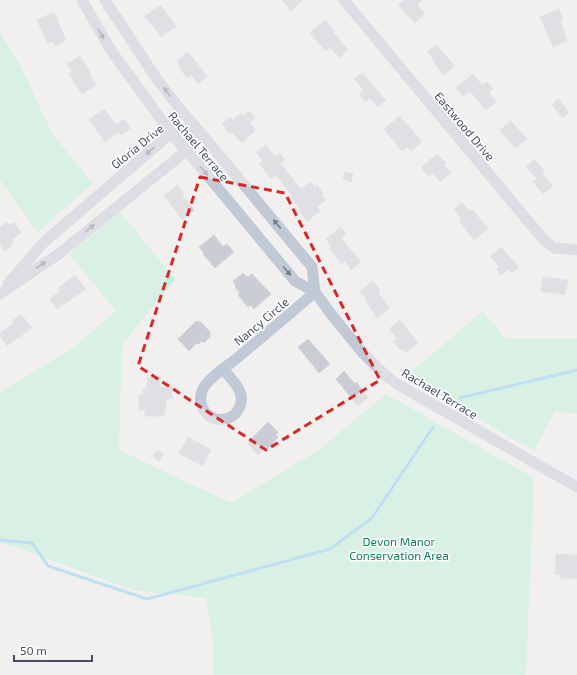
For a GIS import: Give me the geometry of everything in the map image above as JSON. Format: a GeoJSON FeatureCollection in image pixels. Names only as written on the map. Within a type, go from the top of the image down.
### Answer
{"type":"FeatureCollection","features":[{"type":"Feature","properties":{"kind":"street","name":"Rachael Terrace"},"geometry":{"type":"LineString","coordinates":[[82,0],[112,52],[171,133],[295,281],[315,292],[362,352],[384,374],[397,384],[577,487]]}},
{"type":"Feature","properties":{"kind":"street","name":"Rachael Terrace"},"geometry":{"type":"LineString","coordinates":[[105,0],[156,78],[180,109],[312,267],[315,292]]}},
{"type":"Feature","properties":{"kind":"street","name":"Eastwood Drive"},"geometry":{"type":"LineString","coordinates":[[344,0],[544,239],[554,248],[577,250]]}},
{"type":"Feature","properties":{"kind":"street","name":"Gloria Drive"},"geometry":{"type":"LineString","coordinates":[[0,293],[44,242],[171,133],[195,126]]}},
{"type":"Feature","properties":{"kind":"street"},"geometry":{"type":"LineString","coordinates":[[186,151],[195,126]]}},
{"type":"Feature","properties":{"kind":"street","name":"Gloria Drive"},"geometry":{"type":"LineString","coordinates":[[0,293],[60,253],[186,151]]}},
{"type":"Feature","properties":{"kind":"street","name":"Nancy Circle"},"geometry":{"type":"LineString","coordinates":[[224,370],[239,388],[242,402],[235,414],[227,419],[219,420],[211,418],[201,406],[200,398],[204,386],[315,292]]}},
{"type":"Feature","properties":{"kind":"highlighted area"},"geometry":{"type":"Polygon","coordinates":[[[200,177],[285,193],[380,380],[266,450],[138,366],[200,177]]]}},
{"type":"Feature","properties":{"kind":"green space"},"geometry":{"type":"Polygon","coordinates":[[[0,32],[20,65],[52,133],[93,184],[55,216],[38,233],[0,180],[0,32]]]}},
{"type":"Feature","properties":{"kind":"green space","name":"Devon Manor Conservation Area"},"geometry":{"type":"Polygon","coordinates":[[[120,212],[175,279],[122,345],[119,450],[231,503],[320,449],[386,394],[534,478],[526,675],[213,675],[214,647],[206,598],[133,590],[0,543],[0,392],[73,348],[116,311],[69,254],[120,212]]]}},
{"type":"Feature","properties":{"kind":"green space"},"geometry":{"type":"Polygon","coordinates":[[[483,311],[505,338],[577,339],[577,414],[555,411],[534,451],[406,376],[483,311]]]}},
{"type":"Feature","properties":{"kind":"building"},"geometry":{"type":"Polygon","coordinates":[[[282,0],[303,0],[291,11],[282,0]]]}},
{"type":"Feature","properties":{"kind":"building"},"geometry":{"type":"Polygon","coordinates":[[[403,0],[422,0],[417,5],[425,13],[415,23],[398,5],[403,0]]]}},
{"type":"Feature","properties":{"kind":"building"},"geometry":{"type":"Polygon","coordinates":[[[161,5],[176,27],[161,37],[145,16],[161,5]]]}},
{"type":"Feature","properties":{"kind":"building"},"geometry":{"type":"Polygon","coordinates":[[[559,9],[563,19],[560,20],[567,41],[553,47],[540,17],[559,9]]]}},
{"type":"Feature","properties":{"kind":"building"},"geometry":{"type":"Polygon","coordinates":[[[54,12],[66,40],[55,46],[53,42],[47,43],[37,20],[54,12]]]}},
{"type":"Feature","properties":{"kind":"building"},"geometry":{"type":"Polygon","coordinates":[[[325,20],[335,31],[333,32],[348,50],[339,58],[330,47],[326,51],[310,33],[325,20]]]}},
{"type":"Feature","properties":{"kind":"building"},"geometry":{"type":"Polygon","coordinates":[[[436,45],[455,66],[444,75],[427,52],[436,45]]]}},
{"type":"Feature","properties":{"kind":"building"},"geometry":{"type":"Polygon","coordinates":[[[188,52],[207,76],[198,84],[191,75],[187,78],[179,67],[180,66],[177,61],[188,52]]]}},
{"type":"Feature","properties":{"kind":"building"},"geometry":{"type":"Polygon","coordinates":[[[80,56],[91,73],[89,74],[96,85],[82,94],[69,74],[72,72],[67,64],[80,56]]]}},
{"type":"Feature","properties":{"kind":"building"},"geometry":{"type":"Polygon","coordinates":[[[362,73],[386,100],[377,107],[370,98],[365,102],[359,94],[364,90],[354,79],[362,73]]]}},
{"type":"Feature","properties":{"kind":"building"},"geometry":{"type":"Polygon","coordinates":[[[473,74],[482,85],[487,82],[493,89],[489,93],[496,102],[486,110],[470,91],[463,96],[456,88],[473,74]]]}},
{"type":"Feature","properties":{"kind":"building"},"geometry":{"type":"Polygon","coordinates":[[[558,99],[569,112],[563,118],[552,105],[558,99]]]}},
{"type":"Feature","properties":{"kind":"building"},"geometry":{"type":"Polygon","coordinates":[[[104,109],[116,125],[124,119],[131,128],[121,135],[119,132],[105,142],[89,120],[104,109]]]}},
{"type":"Feature","properties":{"kind":"building"},"geometry":{"type":"Polygon","coordinates":[[[249,111],[255,118],[249,123],[256,130],[242,143],[232,132],[230,134],[222,124],[230,117],[233,120],[241,113],[243,116],[249,111]]]}},
{"type":"Feature","properties":{"kind":"building"},"geometry":{"type":"Polygon","coordinates":[[[400,116],[422,142],[411,151],[407,147],[402,151],[384,129],[400,116]]]}},
{"type":"Feature","properties":{"kind":"building"},"geometry":{"type":"Polygon","coordinates":[[[511,121],[527,139],[515,148],[500,130],[511,121]]]}},
{"type":"Feature","properties":{"kind":"building"},"geometry":{"type":"Polygon","coordinates":[[[266,145],[275,157],[280,153],[285,160],[280,163],[301,189],[310,182],[315,187],[317,185],[323,193],[321,194],[326,200],[317,207],[320,211],[307,221],[299,211],[301,210],[291,197],[292,196],[276,175],[271,179],[259,163],[263,161],[256,152],[266,145]]]}},
{"type":"Feature","properties":{"kind":"building"},"geometry":{"type":"Polygon","coordinates":[[[437,154],[446,163],[444,165],[451,173],[440,182],[433,173],[429,177],[421,167],[437,154]]]}},
{"type":"Feature","properties":{"kind":"building"},"geometry":{"type":"Polygon","coordinates":[[[534,159],[545,171],[542,173],[553,186],[543,194],[533,182],[537,179],[526,167],[534,159]]]}},
{"type":"Feature","properties":{"kind":"building"},"geometry":{"type":"Polygon","coordinates":[[[345,172],[353,174],[351,182],[343,179],[345,172]]]}},
{"type":"Feature","properties":{"kind":"building"},"geometry":{"type":"Polygon","coordinates":[[[177,185],[184,193],[182,195],[194,210],[183,220],[164,196],[177,185]]]}},
{"type":"Feature","properties":{"kind":"building"},"geometry":{"type":"Polygon","coordinates":[[[462,203],[469,211],[472,209],[488,229],[474,240],[459,220],[461,218],[454,209],[462,203]]]}},
{"type":"Feature","properties":{"kind":"building"},"geometry":{"type":"Polygon","coordinates":[[[7,222],[9,225],[14,222],[21,233],[12,239],[12,245],[4,251],[0,244],[0,227],[7,222]]]}},
{"type":"Feature","properties":{"kind":"building"},"geometry":{"type":"Polygon","coordinates":[[[341,227],[346,234],[341,238],[361,262],[351,270],[345,261],[342,264],[329,248],[331,246],[326,239],[341,227]]]}},
{"type":"Feature","properties":{"kind":"building"},"geometry":{"type":"Polygon","coordinates":[[[214,235],[223,247],[227,244],[234,252],[215,268],[199,247],[214,235]]]}},
{"type":"Feature","properties":{"kind":"building"},"geometry":{"type":"Polygon","coordinates":[[[501,247],[519,267],[512,273],[509,269],[501,275],[496,269],[499,266],[490,257],[501,247]]]}},
{"type":"Feature","properties":{"kind":"building"},"geometry":{"type":"Polygon","coordinates":[[[243,273],[247,277],[252,274],[271,294],[254,309],[251,305],[248,307],[238,295],[240,293],[235,287],[236,286],[233,281],[243,273]]]}},
{"type":"Feature","properties":{"kind":"building"},"geometry":{"type":"Polygon","coordinates":[[[75,275],[86,289],[57,309],[50,299],[60,291],[58,288],[75,275]]]}},
{"type":"Feature","properties":{"kind":"building"},"geometry":{"type":"Polygon","coordinates":[[[543,277],[568,280],[565,295],[541,291],[543,277]]]}},
{"type":"Feature","properties":{"kind":"building"},"geometry":{"type":"Polygon","coordinates":[[[373,281],[380,290],[378,292],[390,308],[377,318],[360,291],[373,281]]]}},
{"type":"Feature","properties":{"kind":"building"},"geometry":{"type":"Polygon","coordinates":[[[21,314],[32,328],[7,346],[0,336],[0,333],[14,323],[12,321],[21,314]]]}},
{"type":"Feature","properties":{"kind":"building"},"geometry":{"type":"Polygon","coordinates":[[[400,320],[418,343],[406,353],[402,349],[400,350],[393,341],[397,338],[389,329],[400,320]]]}},
{"type":"Feature","properties":{"kind":"building"},"geometry":{"type":"Polygon","coordinates":[[[196,321],[200,321],[211,333],[209,335],[211,336],[204,343],[202,341],[199,344],[197,343],[189,351],[178,339],[196,321]]]}},
{"type":"Feature","properties":{"kind":"building"},"geometry":{"type":"Polygon","coordinates":[[[308,339],[330,364],[319,373],[298,347],[308,339]]]}},
{"type":"Feature","properties":{"kind":"building"},"geometry":{"type":"Polygon","coordinates":[[[344,371],[355,384],[356,382],[368,397],[358,406],[336,379],[344,371]]]}},
{"type":"Feature","properties":{"kind":"building"},"geometry":{"type":"Polygon","coordinates":[[[147,377],[160,377],[160,387],[172,387],[172,399],[166,399],[166,410],[164,410],[164,416],[145,416],[145,410],[139,410],[139,395],[143,395],[143,389],[147,389],[147,377]]]}},
{"type":"Feature","properties":{"kind":"building"},"geometry":{"type":"Polygon","coordinates":[[[268,422],[278,432],[276,435],[278,437],[268,449],[266,447],[258,455],[247,443],[268,422]]]}},
{"type":"Feature","properties":{"kind":"building"},"geometry":{"type":"Polygon","coordinates":[[[188,437],[211,450],[202,466],[179,453],[188,437]]]}},
{"type":"Feature","properties":{"kind":"building"},"geometry":{"type":"Polygon","coordinates":[[[157,450],[164,454],[159,461],[153,457],[157,450]]]}},
{"type":"Feature","properties":{"kind":"building"},"geometry":{"type":"Polygon","coordinates":[[[556,554],[577,555],[577,579],[560,578],[560,575],[555,574],[556,554]]]}},
{"type":"Feature","properties":{"kind":"waterway"},"geometry":{"type":"LineString","coordinates":[[460,398],[577,370]]}},
{"type":"Feature","properties":{"kind":"waterway"},"geometry":{"type":"LineString","coordinates":[[0,540],[32,543],[48,566],[147,599],[330,549],[372,518],[433,427]]}}]}
